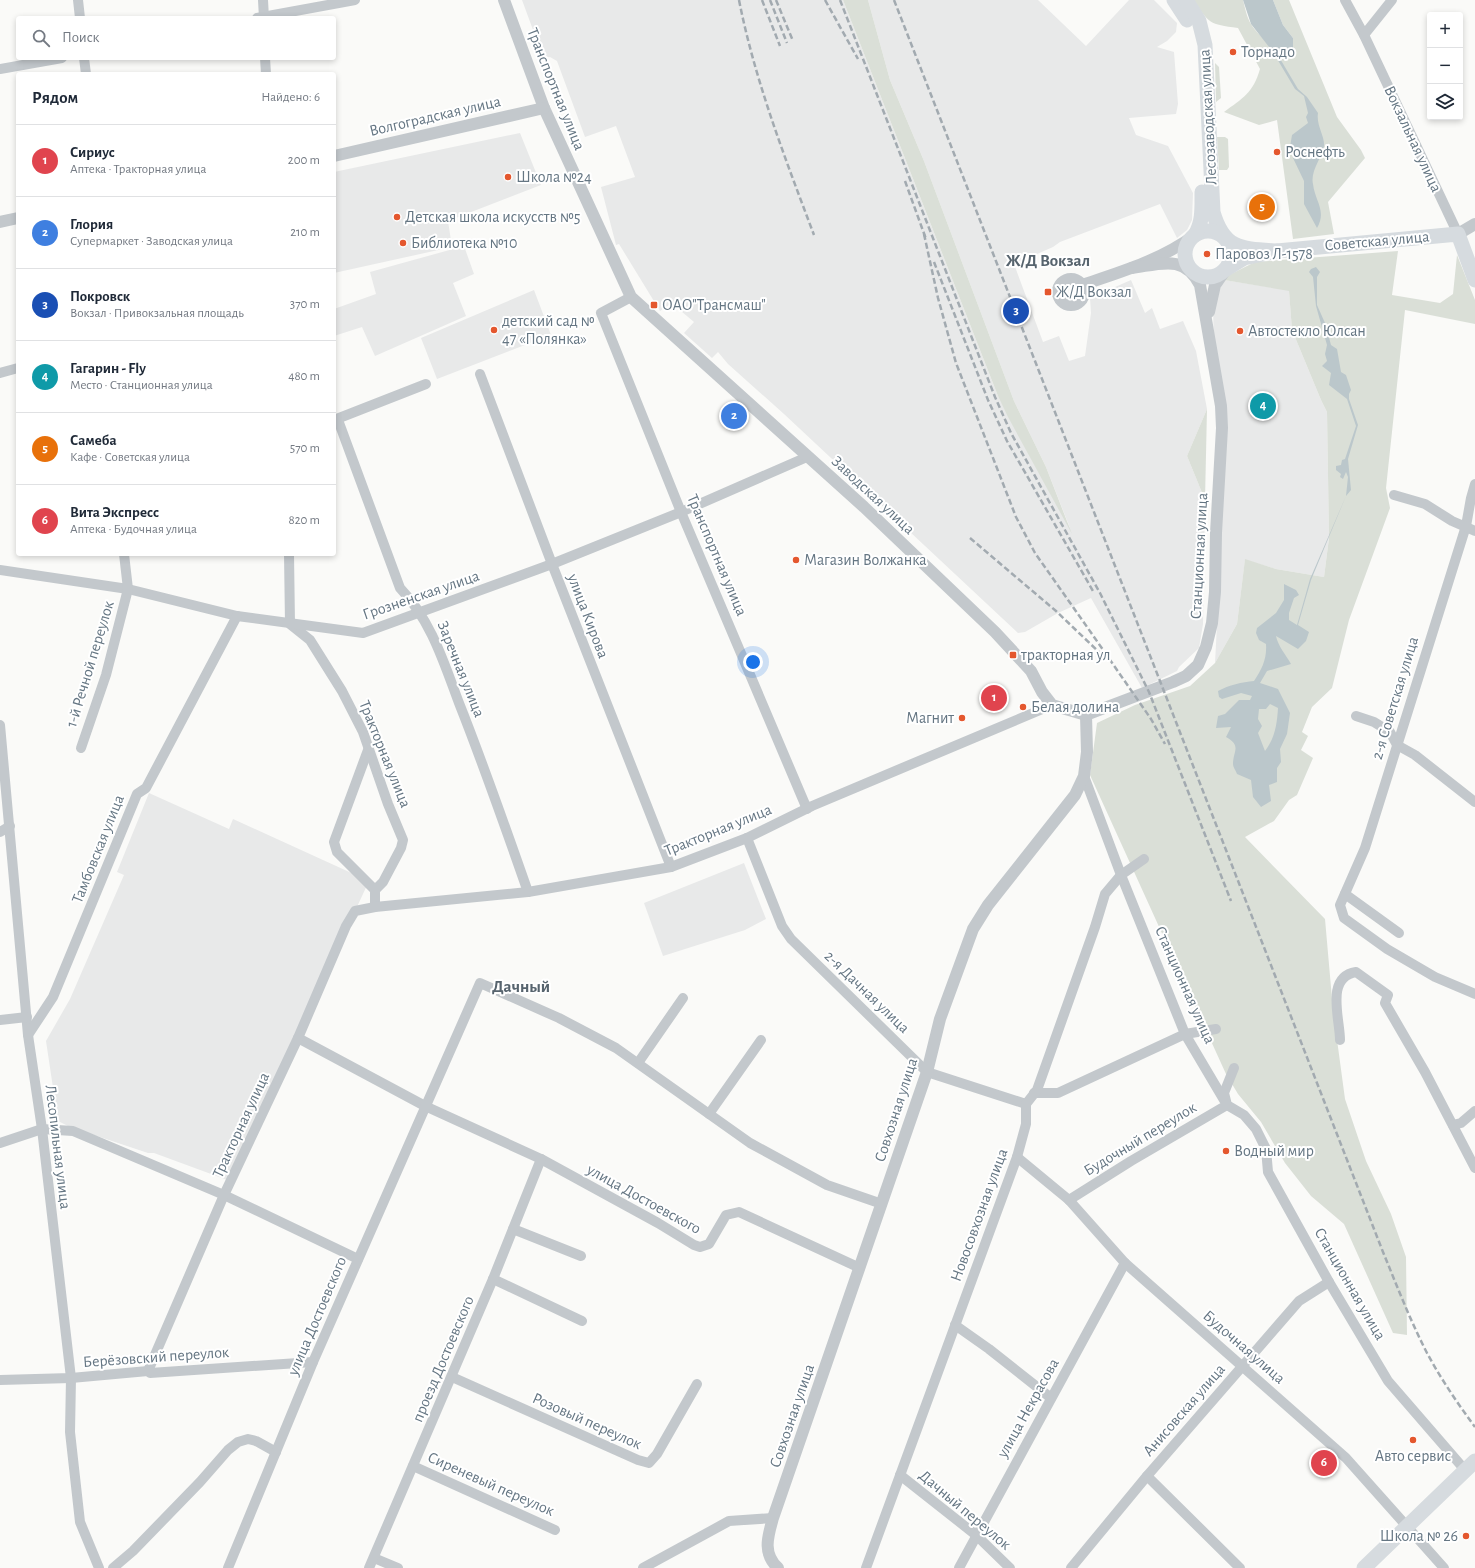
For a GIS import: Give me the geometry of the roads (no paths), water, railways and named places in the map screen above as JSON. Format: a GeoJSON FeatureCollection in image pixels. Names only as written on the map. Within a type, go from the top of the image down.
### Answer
{"type":"FeatureCollection","features":[{"type":"Feature","properties":{"kind":"main road","name":"Лесозаводская улица"},"geometry":{"type":"LineString","coordinates":[[1174,0],[1189,24],[1194,44],[1202,212],[1200,227],[1195,236]]}},
{"type":"Feature","properties":{"kind":"main road","name":"Лесозаводская улица"},"geometry":{"type":"LineString","coordinates":[[1186,0],[1199,21],[1205,45],[1213,212],[1218,228],[1223,236]]}},
{"type":"Feature","properties":{"kind":"main road"},"geometry":{"type":"LineString","coordinates":[[1209,231],[1223,236],[1229,244],[1232,253],[1226,269],[1221,274],[1210,278],[1194,273],[1189,267],[1185,255],[1186,246],[1195,236],[1209,231]]}},
{"type":"Feature","properties":{"kind":"main road","name":"Советская улица"},"geometry":{"type":"LineString","coordinates":[[1226,269],[1244,258],[1277,251],[1458,234]]}},
{"type":"Feature","properties":{"kind":"main road","name":"Вокзальная улица"},"geometry":{"type":"LineString","coordinates":[[1458,234],[1475,280]]}},
{"type":"Feature","properties":{"kind":"main road","name":"Советская улица"},"geometry":{"type":"LineString","coordinates":[[1223,236],[1240,246],[1252,250],[1277,251]]}},
{"type":"Feature","properties":{"kind":"main road"},"geometry":{"type":"LineString","coordinates":[[1364,1568],[1405,1526],[1470,1466]]}},
{"type":"Feature","properties":{"kind":"street"},"geometry":{"type":"LineString","coordinates":[[78,0],[80,16]]}},
{"type":"Feature","properties":{"kind":"street"},"geometry":{"type":"LineString","coordinates":[[261,16],[263,0]]}},
{"type":"Feature","properties":{"kind":"street"},"geometry":{"type":"LineString","coordinates":[[271,16],[355,0]]}},
{"type":"Feature","properties":{"kind":"street","name":"Транспортная улица"},"geometry":{"type":"LineString","coordinates":[[504,0],[544,108],[631,297],[601,313],[681,512],[807,808]]}},
{"type":"Feature","properties":{"kind":"street","name":"Вокзальная улица"},"geometry":{"type":"LineString","coordinates":[[1345,0],[1364,35],[1458,234]]}},
{"type":"Feature","properties":{"kind":"street"},"geometry":{"type":"LineString","coordinates":[[1364,35],[1392,0]]}},
{"type":"Feature","properties":{"kind":"street"},"geometry":{"type":"LineString","coordinates":[[0,69],[51,60]]}},
{"type":"Feature","properties":{"kind":"street"},"geometry":{"type":"LineString","coordinates":[[84,60],[86,72]]}},
{"type":"Feature","properties":{"kind":"street"},"geometry":{"type":"LineString","coordinates":[[265,60],[266,72]]}},
{"type":"Feature","properties":{"kind":"street","name":"Волгоградская улица"},"geometry":{"type":"LineString","coordinates":[[336,156],[544,108]]}},
{"type":"Feature","properties":{"kind":"street"},"geometry":{"type":"LineString","coordinates":[[0,222],[16,218]]}},
{"type":"Feature","properties":{"kind":"street","name":"Советская улица"},"geometry":{"type":"LineString","coordinates":[[1458,234],[1475,224]]}},
{"type":"Feature","properties":{"kind":"street"},"geometry":{"type":"LineString","coordinates":[[1082,285],[1132,268],[1177,248],[1195,236]]}},
{"type":"Feature","properties":{"kind":"street"},"geometry":{"type":"LineString","coordinates":[[1132,268],[1164,263],[1184,266],[1194,273]]}},
{"type":"Feature","properties":{"kind":"street","name":"Станционная улица"},"geometry":{"type":"LineString","coordinates":[[1207,324],[1210,302],[1215,285],[1226,269]]}},
{"type":"Feature","properties":{"kind":"street","name":"Станционная улица"},"geometry":{"type":"LineString","coordinates":[[1086,715],[1149,692],[1186,676],[1198,665],[1206,647],[1212,623],[1216,592],[1216,533],[1222,428],[1221,406],[1200,285],[1194,273]]}},
{"type":"Feature","properties":{"kind":"street","name":"Заводская улица"},"geometry":{"type":"LineString","coordinates":[[631,297],[864,507],[1006,642],[1031,670],[1042,692],[1052,705]]}},
{"type":"Feature","properties":{"kind":"street"},"geometry":{"type":"LineString","coordinates":[[0,373],[16,369]]}},
{"type":"Feature","properties":{"kind":"street","name":"улица Кирова"},"geometry":{"type":"LineString","coordinates":[[480,374],[552,564],[671,867]]}},
{"type":"Feature","properties":{"kind":"street","name":"Заречная улица"},"geometry":{"type":"LineString","coordinates":[[426,384],[336,420],[400,588],[419,613],[434,639],[471,734],[528,892]]}},
{"type":"Feature","properties":{"kind":"street","name":"Грозненская улица"},"geometry":{"type":"LineString","coordinates":[[0,570],[128,589],[237,616],[363,633],[552,564],[681,512],[807,457]]}},
{"type":"Feature","properties":{"kind":"street","name":"2-я Советская улица"},"geometry":{"type":"LineString","coordinates":[[1472,991],[1434,977],[1387,949],[1344,918],[1340,905],[1365,848],[1397,745],[1470,528],[1470,498],[1475,484]]}},
{"type":"Feature","properties":{"kind":"street"},"geometry":{"type":"LineString","coordinates":[[1394,495],[1425,504],[1452,521],[1470,528]]}},
{"type":"Feature","properties":{"kind":"street"},"geometry":{"type":"LineString","coordinates":[[124,556],[128,589]]}},
{"type":"Feature","properties":{"kind":"street"},"geometry":{"type":"LineString","coordinates":[[289,556],[290,624]]}},
{"type":"Feature","properties":{"kind":"street","name":"1-й Речной переулок"},"geometry":{"type":"LineString","coordinates":[[81,748],[106,675],[128,589]]}},
{"type":"Feature","properties":{"kind":"street","name":"Тамбовская улица"},"geometry":{"type":"LineString","coordinates":[[28,1035],[53,997],[137,794],[146,788],[237,616]]}},
{"type":"Feature","properties":{"kind":"street","name":"Тракторная улица"},"geometry":{"type":"LineString","coordinates":[[290,624],[310,640],[342,691],[363,732],[368,750],[403,840],[402,848],[383,882],[375,890]]}},
{"type":"Feature","properties":{"kind":"street"},"geometry":{"type":"LineString","coordinates":[[1052,705],[1086,715]]}},
{"type":"Feature","properties":{"kind":"street","name":"Тракторная улица"},"geometry":{"type":"LineString","coordinates":[[148,1371],[224,1195],[298,1038],[346,926],[355,911],[375,906],[528,892],[671,867],[747,838],[807,808],[1052,705]]}},
{"type":"Feature","properties":{"kind":"street","name":"Совхозная улица"},"geometry":{"type":"LineString","coordinates":[[775,1567],[768,1553],[768,1538],[773,1518],[927,1072],[940,1019],[973,929],[988,905],[1075,796],[1084,776],[1087,752],[1086,715]]}},
{"type":"Feature","properties":{"kind":"street"},"geometry":{"type":"LineString","coordinates":[[1356,716],[1374,722],[1390,732],[1397,745],[1415,755],[1475,802]]}},
{"type":"Feature","properties":{"kind":"street","name":"Лесопильная улица"},"geometry":{"type":"LineString","coordinates":[[0,725],[28,1035],[42,1129],[71,1378],[70,1432],[80,1522],[99,1568]]}},
{"type":"Feature","properties":{"kind":"street"},"geometry":{"type":"LineString","coordinates":[[368,750],[334,842],[337,852],[375,890],[375,906]]}},
{"type":"Feature","properties":{"kind":"street","name":"Станционная улица"},"geometry":{"type":"LineString","coordinates":[[1084,776],[1121,875],[1185,1034],[1227,1105],[1244,1115],[1256,1129],[1266,1149],[1268,1172],[1329,1282],[1388,1381],[1470,1466]]}},
{"type":"Feature","properties":{"kind":"street"},"geometry":{"type":"LineString","coordinates":[[0,832],[10,826]]}},
{"type":"Feature","properties":{"kind":"street","name":"2-я Дачная улица"},"geometry":{"type":"LineString","coordinates":[[747,838],[782,926],[791,939],[927,1072],[1026,1104]]}},
{"type":"Feature","properties":{"kind":"street"},"geometry":{"type":"LineString","coordinates":[[1026,1104],[1034,1093],[1106,894],[1121,875],[1144,859]]}},
{"type":"Feature","properties":{"kind":"street"},"geometry":{"type":"LineString","coordinates":[[1344,894],[1399,933]]}},
{"type":"Feature","properties":{"kind":"street"},"geometry":{"type":"LineString","coordinates":[[1340,1040],[1335,992],[1339,983],[1356,972],[1388,995],[1385,1003],[1390,1009],[1475,1168]]}},
{"type":"Feature","properties":{"kind":"street","name":"улица Достоевского"},"geometry":{"type":"LineString","coordinates":[[228,1568],[313,1362],[480,983],[559,1018],[616,1048],[638,1063]]}},
{"type":"Feature","properties":{"kind":"street"},"geometry":{"type":"LineString","coordinates":[[683,998],[638,1063],[750,1143],[827,1185],[882,1204]]}},
{"type":"Feature","properties":{"kind":"street"},"geometry":{"type":"LineString","coordinates":[[0,1020],[27,1015],[47,1006]]}},
{"type":"Feature","properties":{"kind":"street"},"geometry":{"type":"LineString","coordinates":[[1034,1093],[1058,1093],[1185,1034],[1216,1029]]}},
{"type":"Feature","properties":{"kind":"street","name":"улица Достоевского"},"geometry":{"type":"LineString","coordinates":[[298,1038],[425,1106],[541,1160],[700,1247],[709,1244],[726,1215],[739,1212],[860,1268]]}},
{"type":"Feature","properties":{"kind":"street"},"geometry":{"type":"LineString","coordinates":[[709,1114],[761,1040]]}},
{"type":"Feature","properties":{"kind":"street"},"geometry":{"type":"LineString","coordinates":[[1227,1105],[1224,1093],[1234,1068]]}},
{"type":"Feature","properties":{"kind":"street","name":"Новосовхозная улица"},"geometry":{"type":"LineString","coordinates":[[866,1568],[1017,1157],[1026,1124],[1026,1104]]}},
{"type":"Feature","properties":{"kind":"street","name":"Будочный переулок"},"geometry":{"type":"LineString","coordinates":[[1069,1200],[1131,1161],[1227,1105]]}},
{"type":"Feature","properties":{"kind":"street"},"geometry":{"type":"LineString","coordinates":[[1453,1125],[1461,1123],[1475,1111]]}},
{"type":"Feature","properties":{"kind":"street"},"geometry":{"type":"LineString","coordinates":[[0,1143],[42,1129],[73,1131],[224,1195],[358,1258]]}},
{"type":"Feature","properties":{"kind":"street","name":"Будочная улица"},"geometry":{"type":"LineString","coordinates":[[1017,1157],[1069,1200],[1125,1263],[1346,1458],[1444,1568]]}},
{"type":"Feature","properties":{"kind":"street","name":"проезд Достоевского"},"geometry":{"type":"LineString","coordinates":[[369,1568],[494,1279],[541,1160]]}},
{"type":"Feature","properties":{"kind":"street"},"geometry":{"type":"LineString","coordinates":[[513,1229],[581,1256]]}},
{"type":"Feature","properties":{"kind":"street","name":"улица Некрасова"},"geometry":{"type":"LineString","coordinates":[[959,1568],[1125,1263]]}},
{"type":"Feature","properties":{"kind":"street"},"geometry":{"type":"LineString","coordinates":[[494,1279],[582,1321]]}},
{"type":"Feature","properties":{"kind":"street","name":"Анисовская улица"},"geometry":{"type":"LineString","coordinates":[[1071,1568],[1147,1476],[1299,1301],[1329,1282]]}},
{"type":"Feature","properties":{"kind":"street"},"geometry":{"type":"LineString","coordinates":[[955,1325],[990,1349],[1051,1398]]}},
{"type":"Feature","properties":{"kind":"street","name":"Берёзовский переулок"},"geometry":{"type":"LineString","coordinates":[[0,1380],[71,1378],[148,1371],[150,1373],[313,1362]]}},
{"type":"Feature","properties":{"kind":"street","name":"Розовый переулок"},"geometry":{"type":"LineString","coordinates":[[452,1377],[638,1460],[649,1463],[657,1454],[697,1384]]}},
{"type":"Feature","properties":{"kind":"street"},"geometry":{"type":"LineString","coordinates":[[113,1568],[133,1551],[200,1482],[228,1450],[238,1442],[248,1439],[256,1441],[276,1452]]}},
{"type":"Feature","properties":{"kind":"street","name":"Сиреневый переулок"},"geometry":{"type":"LineString","coordinates":[[413,1466],[555,1530]]}},
{"type":"Feature","properties":{"kind":"street","name":"Дачный переулок"},"geometry":{"type":"LineString","coordinates":[[900,1475],[976,1535],[1010,1568]]}},
{"type":"Feature","properties":{"kind":"street"},"geometry":{"type":"LineString","coordinates":[[1147,1476],[1240,1568]]}},
{"type":"Feature","properties":{"kind":"street"},"geometry":{"type":"LineString","coordinates":[[643,1568],[729,1522],[773,1518]]}},
{"type":"Feature","properties":{"kind":"street"},"geometry":{"type":"LineString","coordinates":[[374,1558],[398,1568]]}},
{"type":"Feature","properties":{"kind":"railway"},"geometry":{"type":"LineString","coordinates":[[739,0],[753,60],[762,90],[814,235]]}},
{"type":"Feature","properties":{"kind":"railway"},"geometry":{"type":"LineString","coordinates":[[762,0],[780,46]]}},
{"type":"Feature","properties":{"kind":"railway"},"geometry":{"type":"LineString","coordinates":[[770,0],[787,43]]}},
{"type":"Feature","properties":{"kind":"railway"},"geometry":{"type":"LineString","coordinates":[[776,0],[793,41]]}},
{"type":"Feature","properties":{"kind":"railway"},"geometry":{"type":"LineString","coordinates":[[825,0],[858,59]]}},
{"type":"Feature","properties":{"kind":"railway"},"geometry":{"type":"LineString","coordinates":[[840,0],[995,397],[1011,433],[1100,593],[1149,692],[1231,901]]}},
{"type":"Feature","properties":{"kind":"railway"},"geometry":{"type":"LineString","coordinates":[[894,0],[1409,1316],[1438,1372],[1475,1427]]}},
{"type":"Feature","properties":{"kind":"railway"},"geometry":{"type":"LineString","coordinates":[[905,181],[926,239]]}},
{"type":"Feature","properties":{"kind":"railway"},"geometry":{"type":"LineString","coordinates":[[924,234],[938,298],[956,363],[1016,517],[1035,553],[1151,719],[1165,744]]}},
{"type":"Feature","properties":{"kind":"railway"},"geometry":{"type":"LineString","coordinates":[[934,262],[988,400],[1007,441],[1093,591]]}},
{"type":"Feature","properties":{"kind":"railway"},"geometry":{"type":"LineString","coordinates":[[970,538],[1056,611],[1101,654]]}},
{"type":"Feature","properties":{"kind":"place","name":"Торнадо"},"geometry":{"type":"Point","coordinates":[1233,52]}},
{"type":"Feature","properties":{"kind":"place","name":"Роснефть"},"geometry":{"type":"Point","coordinates":[1277,152]}},
{"type":"Feature","properties":{"kind":"place","name":"Школа №24"},"geometry":{"type":"Point","coordinates":[508,177]}},
{"type":"Feature","properties":{"kind":"place","name":"Самеба"},"geometry":{"type":"Point","coordinates":[1262,207]}},
{"type":"Feature","properties":{"kind":"place","name":"Детская школа искусств №5"},"geometry":{"type":"Point","coordinates":[397,217]}},
{"type":"Feature","properties":{"kind":"place","name":"Библиотека №10"},"geometry":{"type":"Point","coordinates":[403,243]}},
{"type":"Feature","properties":{"kind":"place","name":"Паровоз Л-1578"},"geometry":{"type":"Point","coordinates":[1207,254]}},
{"type":"Feature","properties":{"kind":"place","name":"Ж/Д Вокзал"},"geometry":{"type":"Point","coordinates":[1048,292]}},
{"type":"Feature","properties":{"kind":"place","name":"ОАО\"Трансмаш\""},"geometry":{"type":"Point","coordinates":[654,305]}},
{"type":"Feature","properties":{"kind":"place","name":"Покровск"},"geometry":{"type":"Point","coordinates":[1016,311]}},
{"type":"Feature","properties":{"kind":"place","name":"детский сад № 47 «Полянка»"},"geometry":{"type":"Point","coordinates":[494,330]}},
{"type":"Feature","properties":{"kind":"place","name":"Автостекло Юлсан"},"geometry":{"type":"Point","coordinates":[1240,331]}},
{"type":"Feature","properties":{"kind":"place","name":"Гагарин - Fly"},"geometry":{"type":"Point","coordinates":[1263,406]}},
{"type":"Feature","properties":{"kind":"place","name":"Глория"},"geometry":{"type":"Point","coordinates":[734,416]}},
{"type":"Feature","properties":{"kind":"place","name":"Магазин Волжанка"},"geometry":{"type":"Point","coordinates":[796,560]}},
{"type":"Feature","properties":{"kind":"place","name":"тракторная ул"},"geometry":{"type":"Point","coordinates":[1013,655]}},
{"type":"Feature","properties":{"kind":"place","name":"Сириус"},"geometry":{"type":"Point","coordinates":[994,698]}},
{"type":"Feature","properties":{"kind":"place","name":"Белая долина"},"geometry":{"type":"Point","coordinates":[1023,707]}},
{"type":"Feature","properties":{"kind":"place","name":"Магнит"},"geometry":{"type":"Point","coordinates":[962,718]}},
{"type":"Feature","properties":{"kind":"place","name":"Водный мир"},"geometry":{"type":"Point","coordinates":[1226,1151]}},
{"type":"Feature","properties":{"kind":"place","name":"Авто сервис"},"geometry":{"type":"Point","coordinates":[1413,1440]}},
{"type":"Feature","properties":{"kind":"place","name":"Вита Экспресс"},"geometry":{"type":"Point","coordinates":[1324,1463]}},
{"type":"Feature","properties":{"kind":"place","name":"Школа № 26"},"geometry":{"type":"Point","coordinates":[1466,1536]}},
{"type":"Feature","properties":{"kind":"district","name":"Ж/Д Вокзал"},"geometry":{"type":"Point","coordinates":[1048,260]}},
{"type":"Feature","properties":{"kind":"district","name":"Дачный"},"geometry":{"type":"Point","coordinates":[521,986]}}]}
